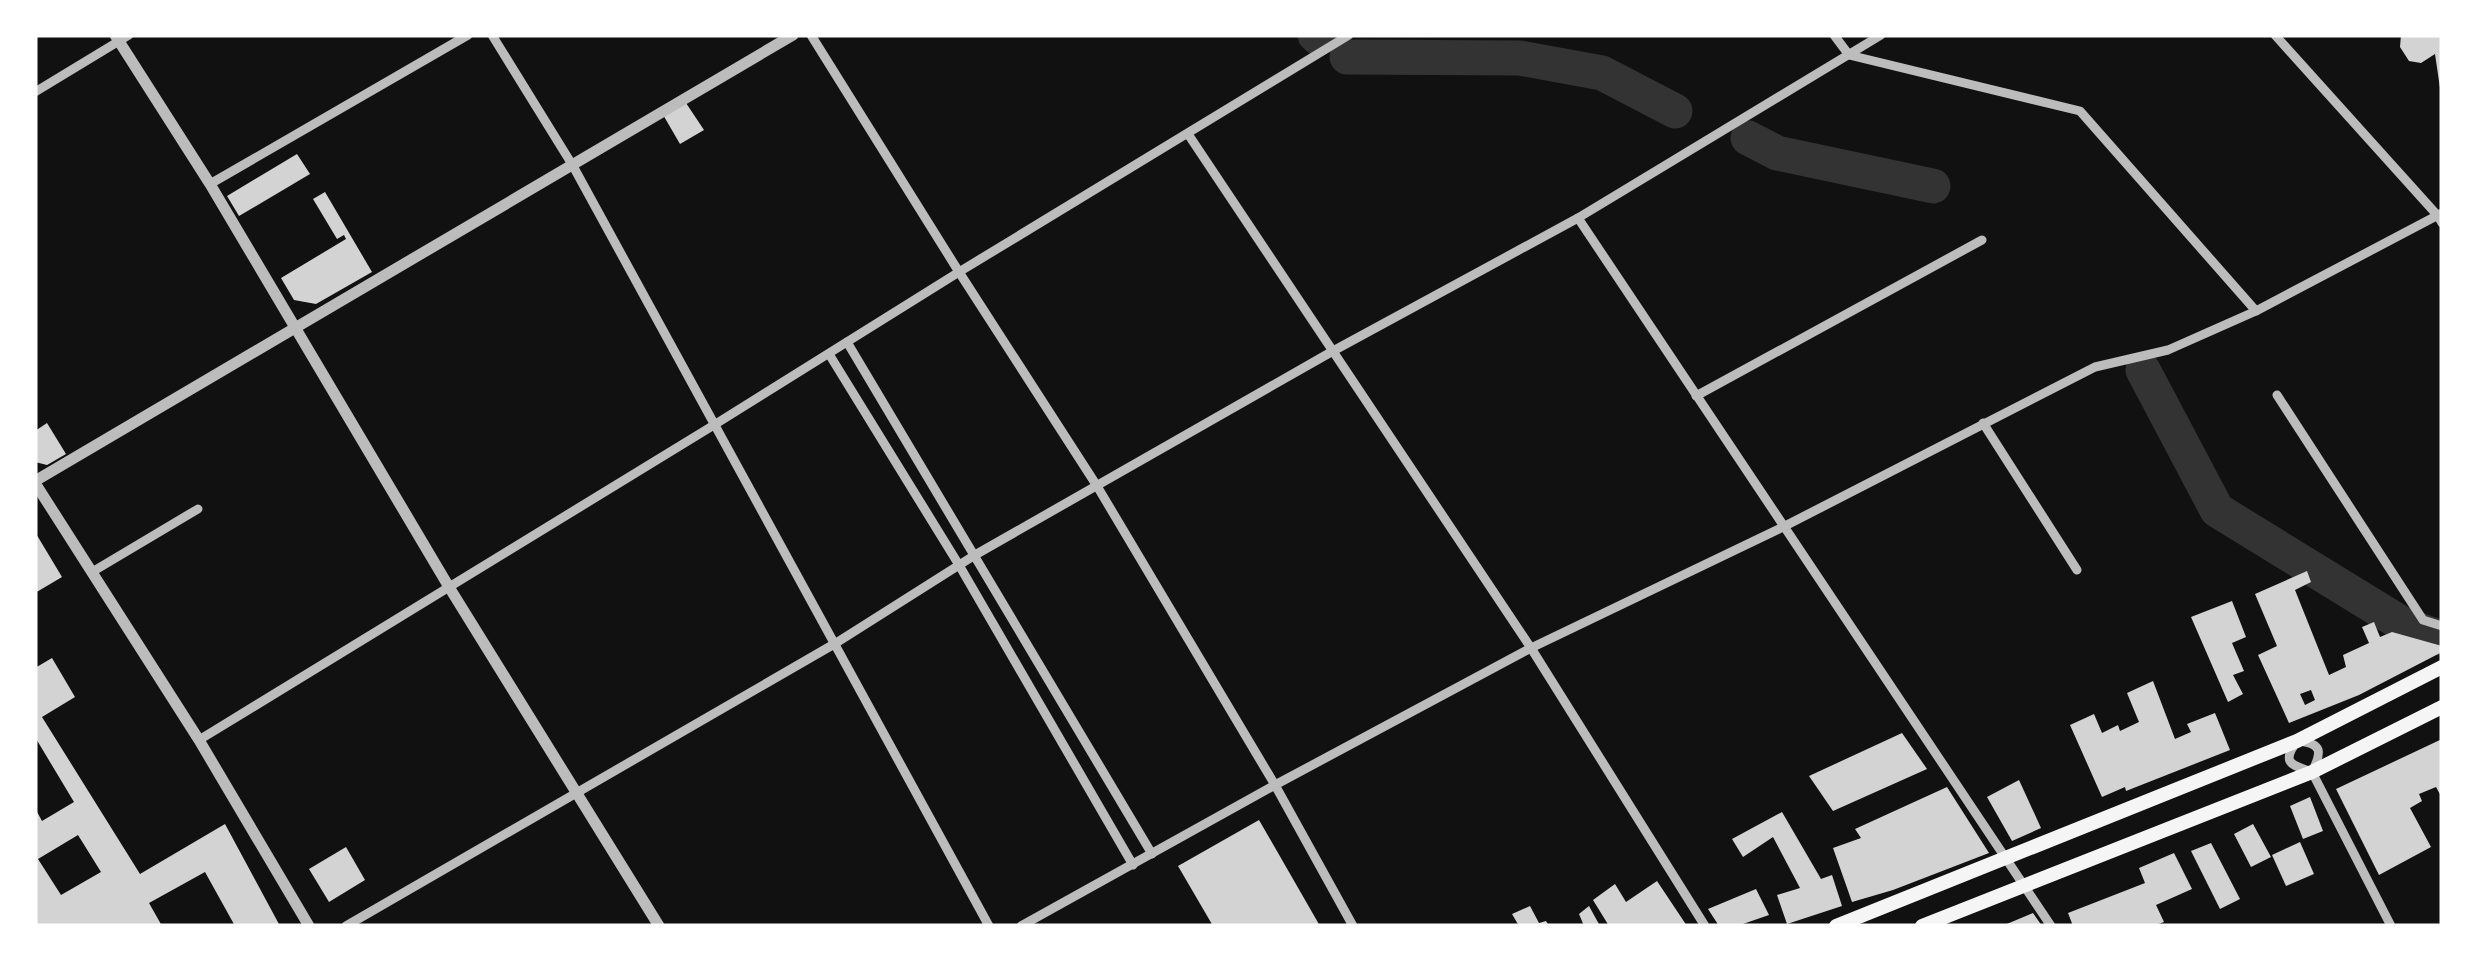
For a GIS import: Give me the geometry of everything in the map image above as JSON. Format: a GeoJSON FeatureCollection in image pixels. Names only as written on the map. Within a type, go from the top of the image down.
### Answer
{"type":"FeatureCollection","features":[{"type":"Feature","properties":{"kind":"main road"},"geometry":{"type":"LineString","coordinates":[[1836,926],[2297,741],[2442,667]]}},
{"type":"Feature","properties":{"kind":"main road"},"geometry":{"type":"LineString","coordinates":[[1922,926],[2312,772],[2442,707]]}},
{"type":"Feature","properties":{"kind":"street"},"geometry":{"type":"LineString","coordinates":[[210,184],[468,35]]}},
{"type":"Feature","properties":{"kind":"street"},"geometry":{"type":"LineString","coordinates":[[492,35],[573,166],[989,926]]}},
{"type":"Feature","properties":{"kind":"street"},"geometry":{"type":"LineString","coordinates":[[309,926],[199,740],[35,482],[793,35]]}},
{"type":"Feature","properties":{"kind":"street"},"geometry":{"type":"LineString","coordinates":[[811,35],[1097,486],[1276,785],[1353,926]]}},
{"type":"Feature","properties":{"kind":"street"},"geometry":{"type":"LineString","coordinates":[[199,740],[1349,35]]}},
{"type":"Feature","properties":{"kind":"street"},"geometry":{"type":"LineString","coordinates":[[1834,35],[1849,54],[2080,111],[2256,311]]}},
{"type":"Feature","properties":{"kind":"street"},"geometry":{"type":"LineString","coordinates":[[346,926],[836,643],[975,556],[1578,218],[1882,35]]}},
{"type":"Feature","properties":{"kind":"street"},"geometry":{"type":"LineString","coordinates":[[1022,926],[1531,648],[1783,527],[2095,366],[2168,350],[2256,311],[2441,218],[2275,35]]}},
{"type":"Feature","properties":{"kind":"street"},"geometry":{"type":"LineString","coordinates":[[35,92],[121,37],[449,587],[659,926]]}},
{"type":"Feature","properties":{"kind":"street"},"geometry":{"type":"LineString","coordinates":[[1188,134],[1531,648],[1705,926]]}},
{"type":"Feature","properties":{"kind":"street"},"geometry":{"type":"LineString","coordinates":[[1578,218],[2051,926]]}},
{"type":"Feature","properties":{"kind":"street"},"geometry":{"type":"LineString","coordinates":[[1696,396],[1982,240]]}},
{"type":"Feature","properties":{"kind":"street"},"geometry":{"type":"LineString","coordinates":[[848,342],[1152,854]]}},
{"type":"Feature","properties":{"kind":"street"},"geometry":{"type":"LineString","coordinates":[[829,354],[959,566],[1133,865]]}},
{"type":"Feature","properties":{"kind":"street"},"geometry":{"type":"LineString","coordinates":[[2278,394],[2423,620],[2442,626]]}},
{"type":"Feature","properties":{"kind":"street"},"geometry":{"type":"LineString","coordinates":[[1983,423],[2077,570]]}},
{"type":"Feature","properties":{"kind":"street"},"geometry":{"type":"LineString","coordinates":[[92,572],[198,508]]}},
{"type":"Feature","properties":{"kind":"street"},"geometry":{"type":"LineString","coordinates":[[2312,772],[2319,758],[2318,749],[2312,743],[2297,741],[2289,755],[2292,765],[2312,772],[2391,926]]}},
{"type":"Feature","properties":{"kind":"building"},"geometry":{"type":"Polygon","coordinates":[[[2401,35],[2442,35],[2442,88],[2435,54],[2421,63],[2409,61],[2400,47],[2401,35]]]}},
{"type":"Feature","properties":{"kind":"building"},"geometry":{"type":"Polygon","coordinates":[[[684,100],[704,130],[680,144],[662,113],[684,100]]]}},
{"type":"Feature","properties":{"kind":"building"},"geometry":{"type":"Polygon","coordinates":[[[297,154],[310,174],[239,216],[227,196],[297,154]]]}},
{"type":"Feature","properties":{"kind":"building"},"geometry":{"type":"Polygon","coordinates":[[[325,192],[372,272],[316,304],[294,300],[281,278],[346,239],[344,235],[337,239],[313,199],[325,192]]]}},
{"type":"Feature","properties":{"kind":"building"},"geometry":{"type":"Polygon","coordinates":[[[47,423],[66,454],[47,465],[35,462],[35,431],[47,423]]]}},
{"type":"Feature","properties":{"kind":"building"},"geometry":{"type":"Polygon","coordinates":[[[35,532],[62,577],[35,593],[35,532]]]}},
{"type":"Feature","properties":{"kind":"building"},"geometry":{"type":"Polygon","coordinates":[[[2307,571],[2311,582],[2295,590],[2329,675],[2346,667],[2343,655],[2369,643],[2362,627],[2374,622],[2380,637],[2392,632],[2442,646],[2442,652],[2359,695],[2289,723],[2258,655],[2277,646],[2255,594],[2307,571]],[[2311,690],[2300,694],[2305,705],[2315,700],[2311,690]]]}},
{"type":"Feature","properties":{"kind":"building"},"geometry":{"type":"Polygon","coordinates":[[[2232,601],[2246,637],[2232,643],[2244,671],[2233,675],[2243,694],[2228,702],[2191,617],[2232,601]]]}},
{"type":"Feature","properties":{"kind":"building"},"geometry":{"type":"Polygon","coordinates":[[[52,658],[75,697],[42,717],[140,874],[225,824],[280,926],[235,926],[205,872],[149,903],[162,926],[35,926],[35,808],[42,821],[74,802],[35,737],[35,668],[52,658]],[[78,835],[38,859],[61,895],[101,872],[78,835]]]}},
{"type":"Feature","properties":{"kind":"building"},"geometry":{"type":"Polygon","coordinates":[[[2153,681],[2175,739],[2191,732],[2187,724],[2215,713],[2230,750],[2102,797],[2070,725],[2094,714],[2102,733],[2118,725],[2120,731],[2139,722],[2127,693],[2153,681]]]}},
{"type":"Feature","properties":{"kind":"building"},"geometry":{"type":"Polygon","coordinates":[[[1902,733],[1927,769],[1833,811],[1809,776],[1902,733]]]}},
{"type":"Feature","properties":{"kind":"building"},"geometry":{"type":"Polygon","coordinates":[[[2442,739],[2442,798],[2436,787],[2419,794],[2422,801],[2410,808],[2431,847],[2379,875],[2336,789],[2442,739]]]}},
{"type":"Feature","properties":{"kind":"building"},"geometry":{"type":"Polygon","coordinates":[[[2019,780],[2041,828],[2012,841],[1987,797],[2019,780]]]}},
{"type":"Feature","properties":{"kind":"building"},"geometry":{"type":"Polygon","coordinates":[[[1947,787],[1989,853],[1852,902],[1833,848],[1861,838],[1855,829],[1947,787]]]}},
{"type":"Feature","properties":{"kind":"building"},"geometry":{"type":"Polygon","coordinates":[[[2310,797],[2323,831],[2303,839],[2290,806],[2310,797]]]}},
{"type":"Feature","properties":{"kind":"building"},"geometry":{"type":"Polygon","coordinates":[[[1782,812],[1821,879],[1832,875],[1842,906],[1787,924],[1777,895],[1800,888],[1773,837],[1743,857],[1732,839],[1782,812]]]}},
{"type":"Feature","properties":{"kind":"building"},"geometry":{"type":"Polygon","coordinates":[[[1259,820],[1320,926],[1213,926],[1178,866],[1259,820]]]}},
{"type":"Feature","properties":{"kind":"building"},"geometry":{"type":"Polygon","coordinates":[[[2253,824],[2271,857],[2251,867],[2234,834],[2253,824]]]}},
{"type":"Feature","properties":{"kind":"building"},"geometry":{"type":"Polygon","coordinates":[[[2300,842],[2314,874],[2286,886],[2272,855],[2300,842]]]}},
{"type":"Feature","properties":{"kind":"building"},"geometry":{"type":"Polygon","coordinates":[[[2211,843],[2240,899],[2220,909],[2191,851],[2211,843]]]}},
{"type":"Feature","properties":{"kind":"building"},"geometry":{"type":"Polygon","coordinates":[[[346,847],[365,880],[329,902],[309,869],[346,847]]]}},
{"type":"Feature","properties":{"kind":"building"},"geometry":{"type":"Polygon","coordinates":[[[2174,853],[2192,889],[2156,905],[2164,922],[2153,926],[2073,926],[2068,913],[2145,883],[2139,868],[2174,853]]]}},
{"type":"Feature","properties":{"kind":"building"},"geometry":{"type":"Polygon","coordinates":[[[1657,881],[1687,926],[1609,926],[1593,900],[1615,884],[1626,902],[1657,881]]]}},
{"type":"Feature","properties":{"kind":"building"},"geometry":{"type":"Polygon","coordinates":[[[1756,889],[1769,915],[1737,926],[1719,926],[1708,909],[1756,889]]]}},
{"type":"Feature","properties":{"kind":"building"},"geometry":{"type":"Polygon","coordinates":[[[1530,906],[1539,923],[1546,921],[1549,926],[1519,926],[1512,914],[1530,906]]]}},
{"type":"Feature","properties":{"kind":"building"},"geometry":{"type":"Polygon","coordinates":[[[1589,906],[1600,926],[1584,926],[1579,914],[1589,906]]]}},
{"type":"Feature","properties":{"kind":"building"},"geometry":{"type":"Polygon","coordinates":[[[2033,913],[2042,926],[2002,926],[2033,913]]]}},
{"type":"Feature","properties":{"kind":"waterway"},"geometry":{"type":"LineString","coordinates":[[1315,35],[1318,38]]}},
{"type":"Feature","properties":{"kind":"waterway"},"geometry":{"type":"LineString","coordinates":[[1347,57],[1520,58],[1602,73],[1675,111]]}},
{"type":"Feature","properties":{"kind":"waterway"},"geometry":{"type":"LineString","coordinates":[[1748,138],[1777,153],[1933,186]]}},
{"type":"Feature","properties":{"kind":"waterway"},"geometry":{"type":"LineString","coordinates":[[2143,370],[2217,510],[2404,625],[2442,638]]}}]}
